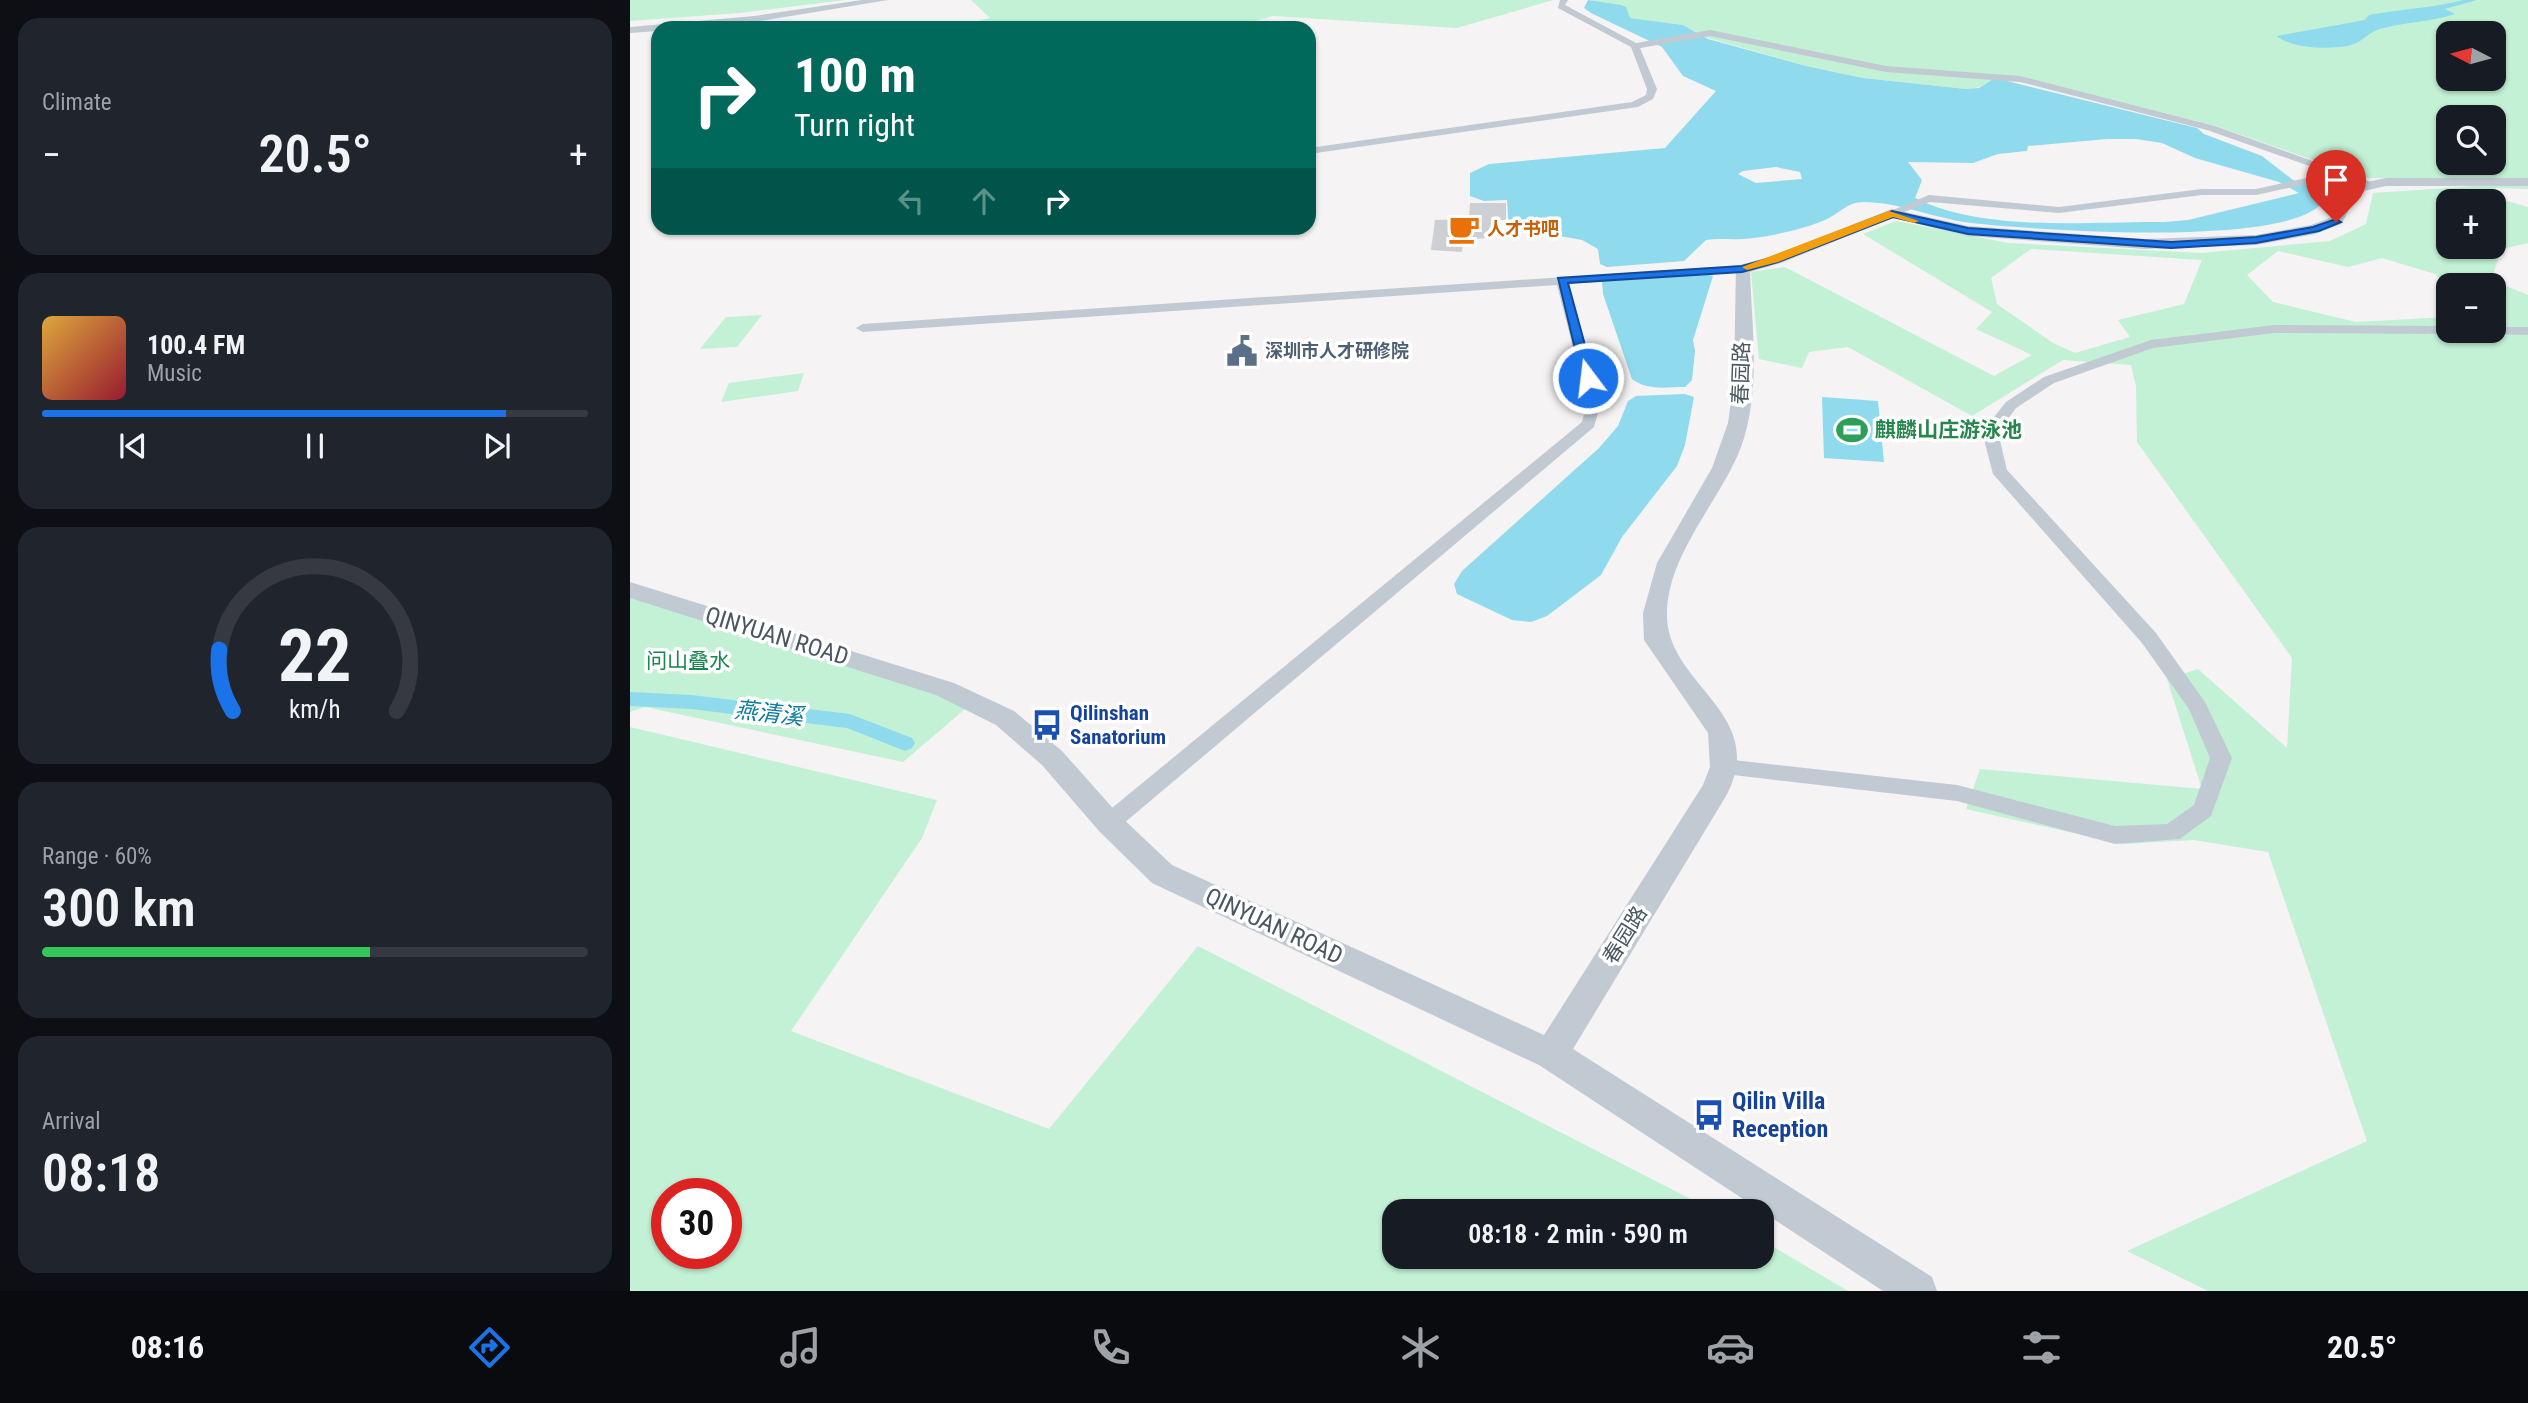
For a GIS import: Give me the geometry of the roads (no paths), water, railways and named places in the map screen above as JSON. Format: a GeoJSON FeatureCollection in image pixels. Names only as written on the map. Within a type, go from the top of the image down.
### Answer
{"type":"FeatureCollection","features":[{"type":"Feature","properties":{"kind":"street"},"geometry":{"type":"LineString","coordinates":[[712,21],[868,0]]}},
{"type":"Feature","properties":{"kind":"street"},"geometry":{"type":"LineString","coordinates":[[729,21],[883,0]]}},
{"type":"Feature","properties":{"kind":"street"},"geometry":{"type":"LineString","coordinates":[[1564,0],[1561,6],[1635,46],[1704,33],[1886,69],[2021,79],[2211,128],[2364,187]]}},
{"type":"Feature","properties":{"kind":"street"},"geometry":{"type":"LineString","coordinates":[[630,29],[651,27]]}},
{"type":"Feature","properties":{"kind":"street"},"geometry":{"type":"LineString","coordinates":[[630,29],[651,27]]}},
{"type":"Feature","properties":{"kind":"street"},"geometry":{"type":"LineString","coordinates":[[1316,150],[1635,105],[1650,97],[1652,89],[1635,46]]}},
{"type":"Feature","properties":{"kind":"street"},"geometry":{"type":"LineString","coordinates":[[863,328],[1742,269],[1775,260],[1929,198],[2059,210],[2202,192],[2256,192],[2311,180],[2364,187],[2386,182],[2528,182]]}},
{"type":"Feature","properties":{"kind":"street"},"geometry":{"type":"LineString","coordinates":[[1892,214],[1968,231],[2171,245],[2256,240],[2315,229],[2336,222],[2364,187]]}},
{"type":"Feature","properties":{"kind":"street","name":"春园路"},"geometry":{"type":"LineString","coordinates":[[1551,1054],[1716,789],[1724,768],[1721,732],[1656,640],[1653,622],[1660,583],[1731,445],[1743,399],[1742,269]]}},
{"type":"Feature","properties":{"kind":"street"},"geometry":{"type":"LineString","coordinates":[[1109,823],[1589,424],[1594,402],[1562,281]]}},
{"type":"Feature","properties":{"kind":"street"},"geometry":{"type":"LineString","coordinates":[[1724,768],[1957,793],[2115,835],[2172,833],[2203,810],[2221,758],[2210,733],[2198,707],[2149,638],[1999,471],[1990,432],[2011,405],[2049,380],[2151,344],[2274,329],[2436,330]]}},
{"type":"Feature","properties":{"kind":"street"},"geometry":{"type":"LineString","coordinates":[[2506,331],[2528,331]]}},
{"type":"Feature","properties":{"kind":"street","name":"QINYUAN ROAD"},"geometry":{"type":"LineString","coordinates":[[630,590],[945,689],[1005,718],[1052,758],[1109,823],[1162,874],[1551,1054],[1918,1291]]}},
{"type":"Feature","properties":{"kind":"water"},"geometry":{"type":"Polygon","coordinates":[[[1588,0],[1621,5],[1626,7],[1630,18],[1683,25],[1708,39],[1806,66],[1863,78],[1966,89],[1979,88],[1995,78],[2197,128],[2204,134],[2262,156],[2293,180],[2322,190],[2326,196],[2308,213],[2271,224],[2220,230],[2162,232],[2102,232],[1971,223],[1890,205],[1863,202],[1848,206],[1825,220],[1795,230],[1769,236],[1706,240],[1684,261],[1607,267],[1600,264],[1598,249],[1582,240],[1554,235],[1551,229],[1509,231],[1507,200],[1484,201],[1470,196],[1470,173],[1489,164],[1665,148],[1716,91],[1683,76],[1662,47],[1584,8],[1588,0]],[[2136,139],[2028,146],[2027,151],[1998,154],[1973,163],[1908,162],[1922,180],[1915,198],[1943,209],[2005,221],[2165,222],[2188,220],[2299,193],[2279,182],[2195,158],[2162,143],[2136,139]],[[1776,167],[1738,174],[1756,183],[1802,179],[1800,172],[1776,167]]]}},
{"type":"Feature","properties":{"kind":"water"},"geometry":{"type":"Polygon","coordinates":[[[2477,0],[2445,9],[2455,14],[2380,29],[2355,44],[2343,47],[2302,46],[2277,36],[2365,20],[2369,15],[2477,0]]]}},
{"type":"Feature","properties":{"kind":"water"},"geometry":{"type":"Polygon","coordinates":[[[1695,272],[1713,276],[1693,340],[1695,351],[1692,380],[1685,387],[1657,388],[1638,383],[1632,379],[1603,294],[1602,281],[1695,272]]]}},
{"type":"Feature","properties":{"kind":"water"},"geometry":{"type":"Polygon","coordinates":[[[1685,394],[1694,397],[1685,445],[1677,466],[1622,537],[1601,575],[1547,616],[1531,622],[1512,620],[1457,594],[1454,584],[1462,571],[1599,448],[1618,426],[1628,401],[1636,396],[1685,394]]]}},
{"type":"Feature","properties":{"kind":"water","name":"麒麟山庄游泳池"},"geometry":{"type":"Polygon","coordinates":[[[1822,397],[1878,401],[1884,462],[1824,458],[1822,397]]]}},
{"type":"Feature","properties":{"kind":"waterway","name":"燕清溪"},"geometry":{"type":"LineString","coordinates":[[630,699],[691,702],[850,721],[905,743]]}},
{"type":"Feature","properties":{"kind":"place","name":"人才书吧"},"geometry":{"type":"Point","coordinates":[1464,229]}},
{"type":"Feature","properties":{"kind":"place","name":"深圳市人才研修院"},"geometry":{"type":"Point","coordinates":[1242,351]}},
{"type":"Feature","properties":{"kind":"place","name":"麒麟山庄游泳池"},"geometry":{"type":"Point","coordinates":[1852,430]}},
{"type":"Feature","properties":{"kind":"place","name":"Qilinshan Sanatorium"},"geometry":{"type":"Point","coordinates":[1047,725]}},
{"type":"Feature","properties":{"kind":"place","name":"Qilin Villa Reception"},"geometry":{"type":"Point","coordinates":[1709,1115]}},
{"type":"Feature","properties":{"kind":"park label","name":"问山叠水"},"geometry":{"type":"Point","coordinates":[688,661]}}]}
